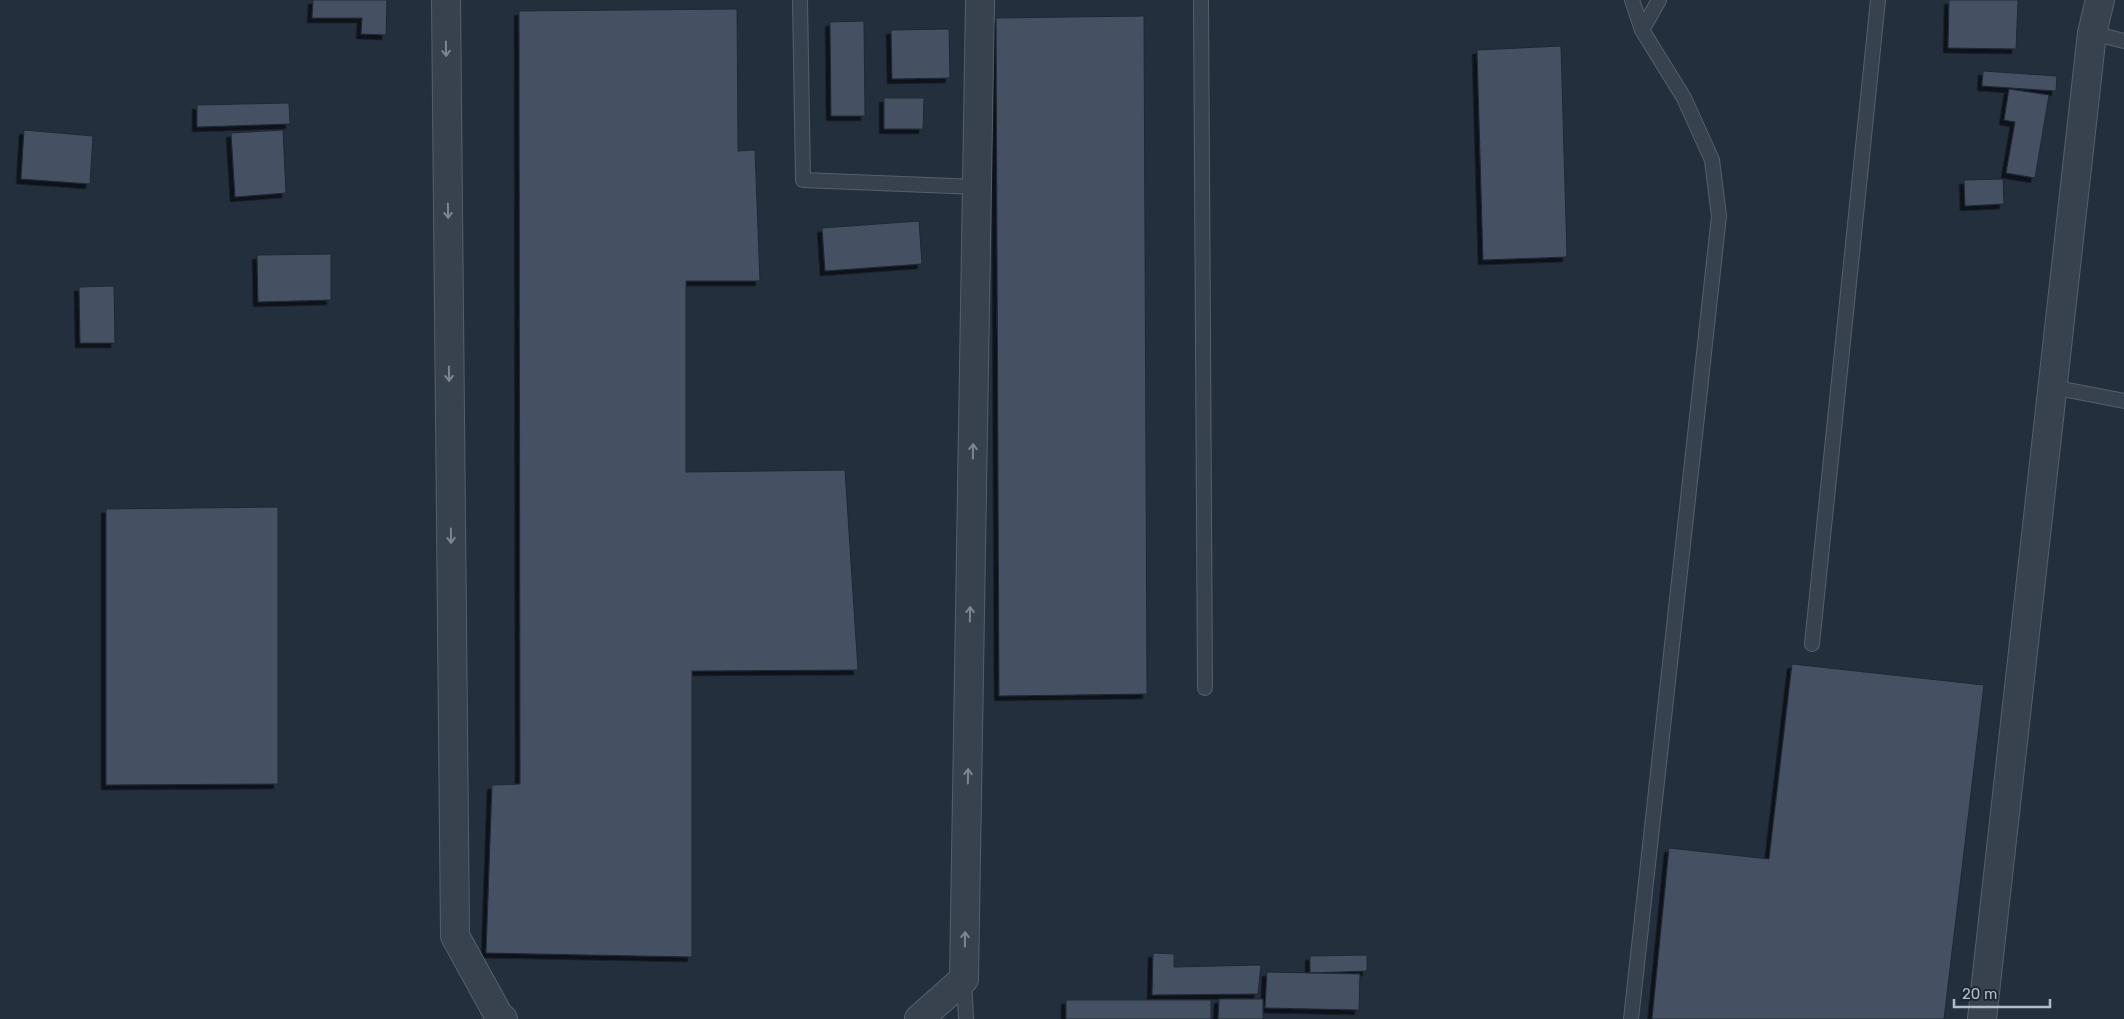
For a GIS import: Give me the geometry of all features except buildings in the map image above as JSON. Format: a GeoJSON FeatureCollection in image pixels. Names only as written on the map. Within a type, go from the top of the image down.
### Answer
{"type":"FeatureCollection","features":[{"type":"Feature","properties":{"kind":"street"},"geometry":{"type":"LineString","coordinates":[[446,0],[455,936],[499,1016],[503,1019]]}},
{"type":"Feature","properties":{"kind":"street"},"geometry":{"type":"LineString","coordinates":[[919,1019],[964,979],[980,0]]}},
{"type":"Feature","properties":{"kind":"street"},"geometry":{"type":"LineString","coordinates":[[1982,1019],[2092,34],[2100,0]]}},
{"type":"Feature","properties":{"kind":"lane"},"geometry":{"type":"LineString","coordinates":[[800,0],[803,180],[977,187]]}},
{"type":"Feature","properties":{"kind":"lane"},"geometry":{"type":"LineString","coordinates":[[1202,0],[1205,688]]}},
{"type":"Feature","properties":{"kind":"lane"},"geometry":{"type":"LineString","coordinates":[[1631,1019],[1719,216],[1712,160],[1684,98],[1642,30],[1632,0]]}},
{"type":"Feature","properties":{"kind":"lane"},"geometry":{"type":"LineString","coordinates":[[1642,30],[1659,0]]}},
{"type":"Feature","properties":{"kind":"lane"},"geometry":{"type":"LineString","coordinates":[[1812,644],[1878,0]]}},
{"type":"Feature","properties":{"kind":"lane"},"geometry":{"type":"LineString","coordinates":[[2092,34],[2124,41]]}},
{"type":"Feature","properties":{"kind":"lane"},"geometry":{"type":"LineString","coordinates":[[2052,387],[2124,401]]}},
{"type":"Feature","properties":{"kind":"lane"},"geometry":{"type":"LineString","coordinates":[[964,979],[966,1019]]}}]}
